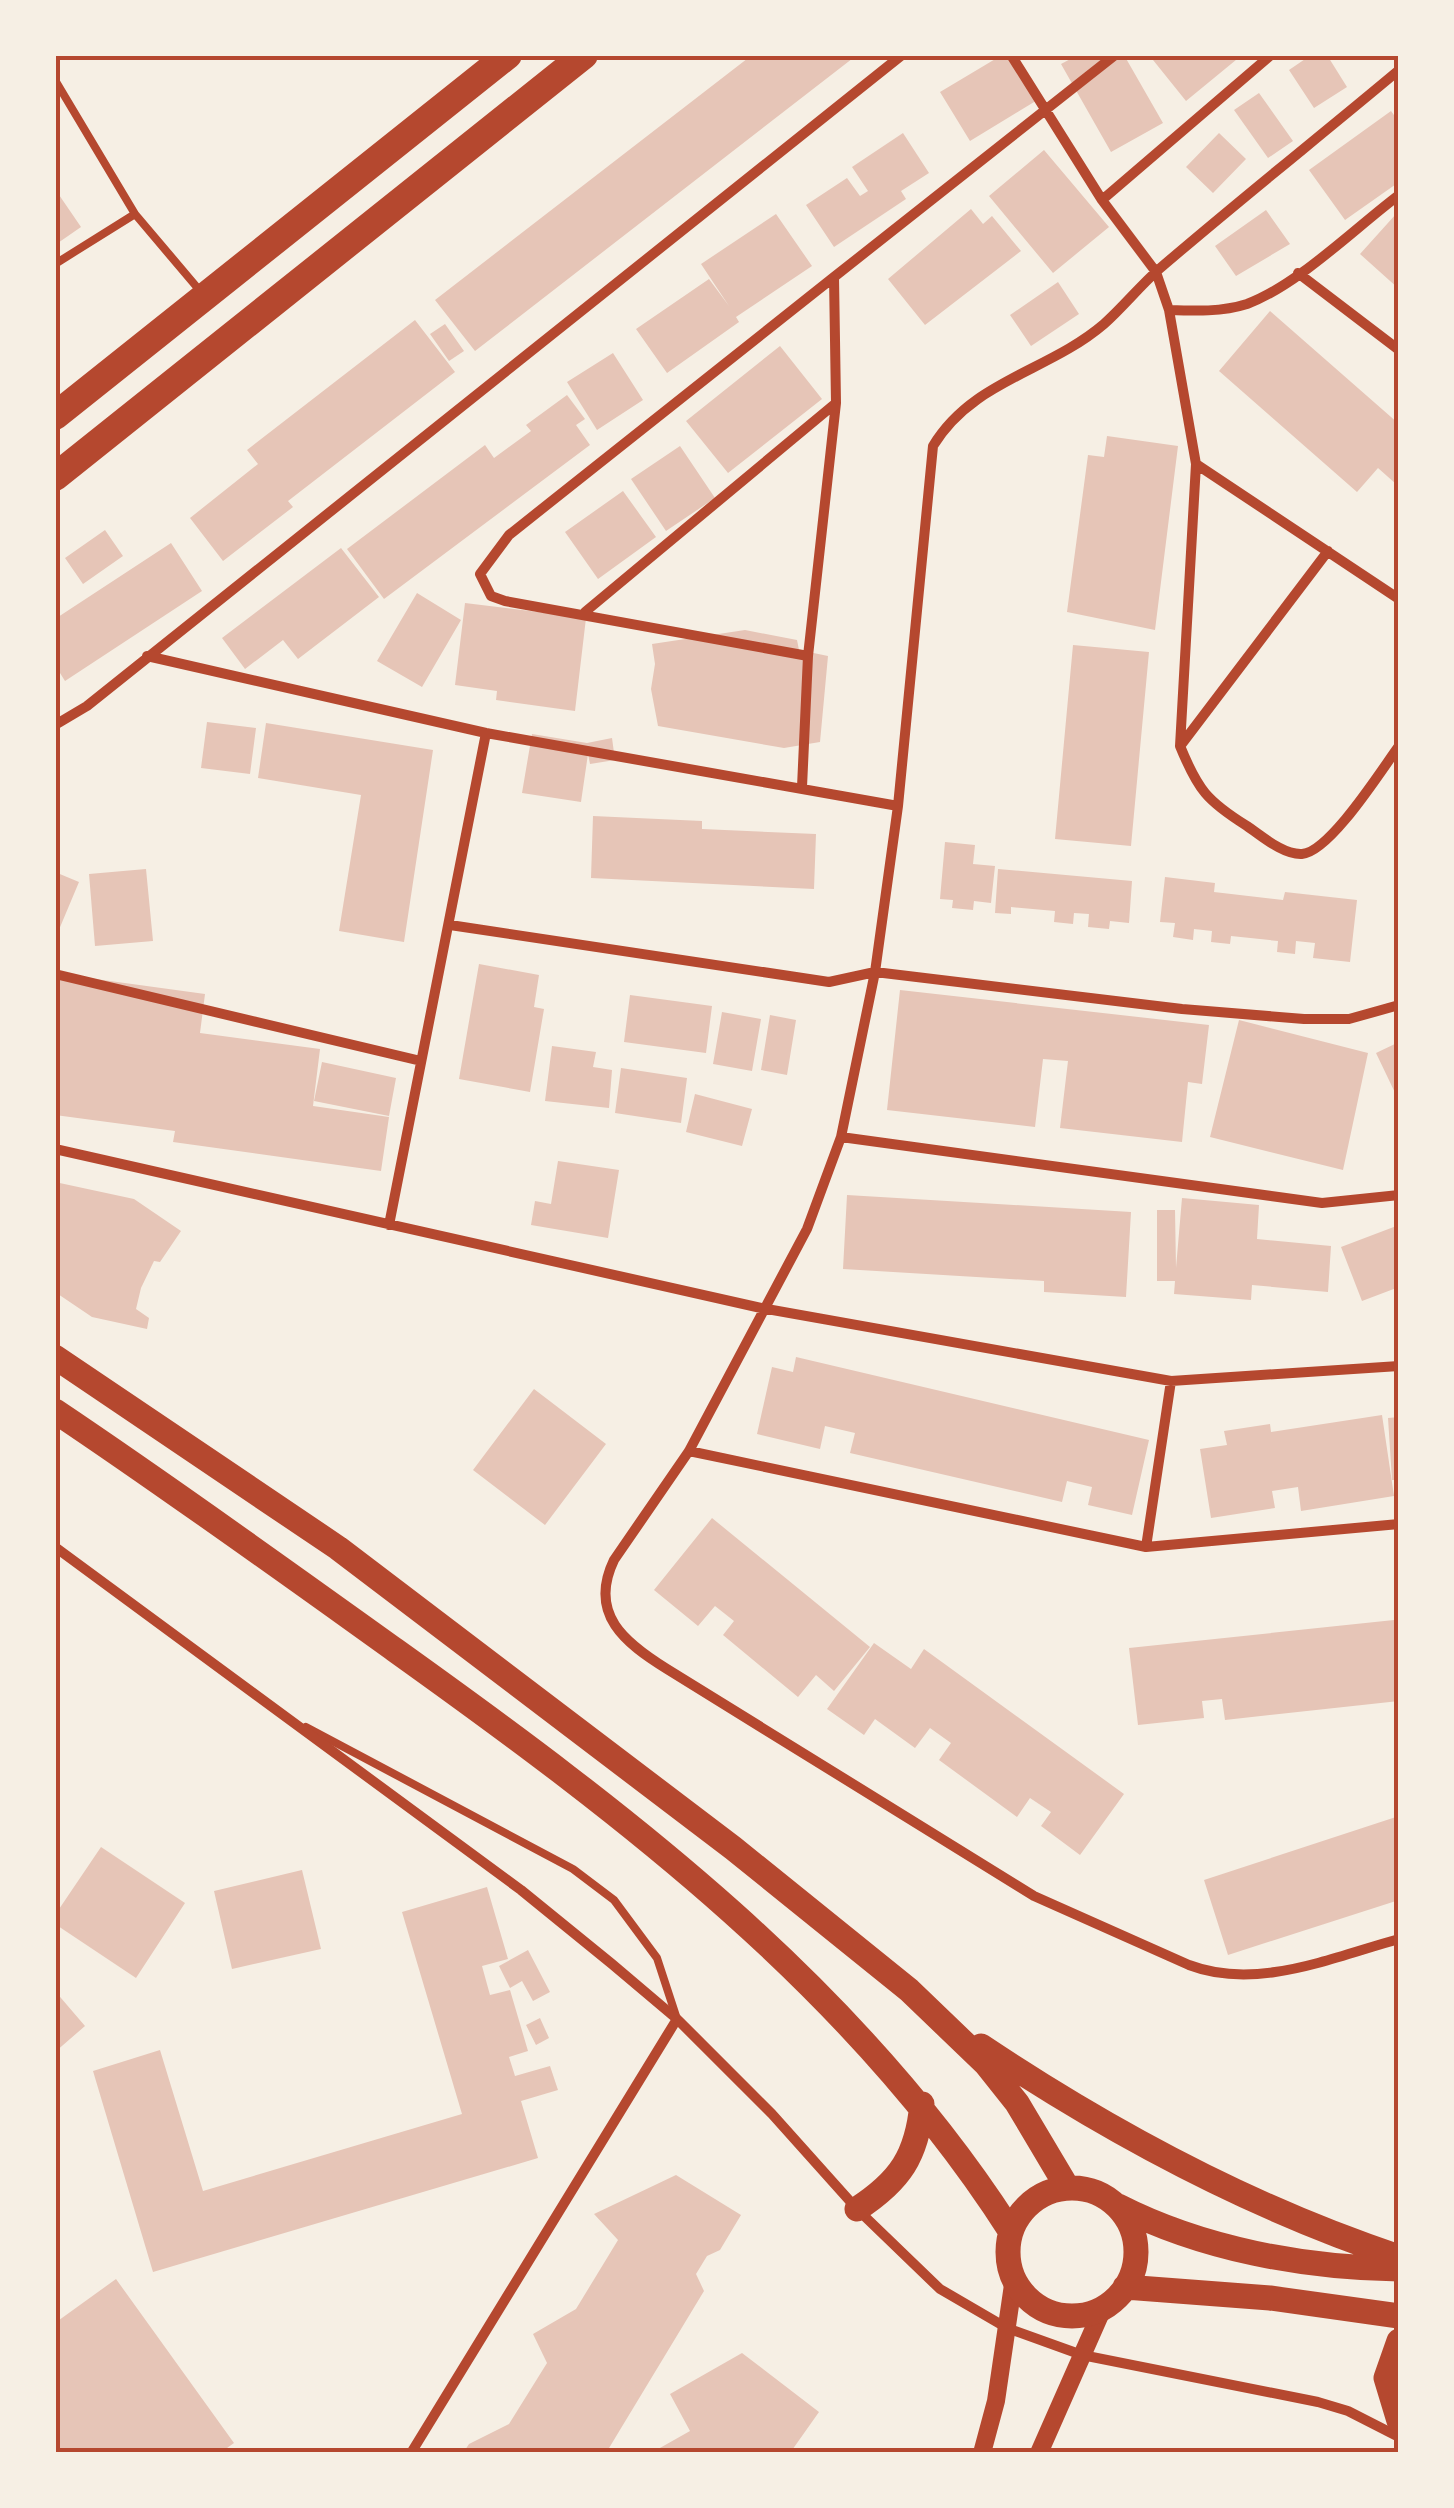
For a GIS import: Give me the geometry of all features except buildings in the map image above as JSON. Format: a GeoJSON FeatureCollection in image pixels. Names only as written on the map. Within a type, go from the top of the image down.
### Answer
{"type":"FeatureCollection","features":[{"type":"Feature","properties":{"kind":"highway"},"geometry":{"type":"LineString","coordinates":[[55,416],[508,55]]}},
{"type":"Feature","properties":{"kind":"highway"},"geometry":{"type":"LineString","coordinates":[[55,477],[584,55]]}},
{"type":"Feature","properties":{"kind":"main road"},"geometry":{"type":"LineString","coordinates":[[55,1357],[338,1548],[733,1848],[950,2025],[1084,2111],[1208,2178],[1320,2228],[1399,2257]]}},
{"type":"Feature","properties":{"kind":"main road"},"geometry":{"type":"LineString","coordinates":[[55,1411],[571,1779],[776,1952],[848,2022],[922,2104],[1011,2232]]}},
{"type":"Feature","properties":{"kind":"main road"},"geometry":{"type":"LineString","coordinates":[[950,2025],[1017,2102],[1067,2188]]}},
{"type":"Feature","properties":{"kind":"main road"},"geometry":{"type":"LineString","coordinates":[[856,2209],[903,2172],[916,2144],[922,2104]]}},
{"type":"Feature","properties":{"kind":"main road"},"geometry":{"type":"LineString","coordinates":[[1116,2205],[1128,2220],[1136,2254],[1125,2288],[1103,2308],[1086,2314],[1052,2312],[1023,2293],[1009,2263],[1011,2232],[1032,2201],[1067,2188],[1102,2195],[1116,2205],[1216,2243],[1322,2264],[1399,2269]]}},
{"type":"Feature","properties":{"kind":"main road"},"geometry":{"type":"LineString","coordinates":[[1125,2288],[1270,2298],[1399,2316]]}},
{"type":"Feature","properties":{"kind":"main road"},"geometry":{"type":"LineString","coordinates":[[1399,2341],[1386,2378],[1399,2422]]}},
{"type":"Feature","properties":{"kind":"street"},"geometry":{"type":"LineString","coordinates":[[55,725],[87,706],[902,55]]}},
{"type":"Feature","properties":{"kind":"street"},"geometry":{"type":"LineString","coordinates":[[1012,55],[1102,200],[1156,272],[1169,310],[1196,464],[1180,746],[1197,789],[1216,807],[1288,852],[1302,854],[1322,844],[1399,746]]}},
{"type":"Feature","properties":{"kind":"street"},"geometry":{"type":"LineString","coordinates":[[808,656],[490,596],[480,574],[484,562],[538,510],[1115,55]]}},
{"type":"Feature","properties":{"kind":"street"},"geometry":{"type":"LineString","coordinates":[[1102,200],[1271,55]]}},
{"type":"Feature","properties":{"kind":"street"},"geometry":{"type":"LineString","coordinates":[[1399,70],[1156,272],[1104,324],[1067,350],[968,402],[948,421],[934,446],[898,806],[875,972],[841,1137],[806,1229],[689,1451],[607,1574],[605,1602],[611,1625],[628,1645],[1034,1896],[1200,1970],[1233,1975],[1268,1973],[1399,1938]]}},
{"type":"Feature","properties":{"kind":"street"},"geometry":{"type":"LineString","coordinates":[[1169,310],[1210,311],[1247,304],[1298,273],[1399,194]]}},
{"type":"Feature","properties":{"kind":"street"},"geometry":{"type":"LineString","coordinates":[[1298,273],[1399,350]]}},
{"type":"Feature","properties":{"kind":"street"},"geometry":{"type":"LineString","coordinates":[[802,788],[808,656],[836,404],[834,277]]}},
{"type":"Feature","properties":{"kind":"street"},"geometry":{"type":"LineString","coordinates":[[585,612],[836,404]]}},
{"type":"Feature","properties":{"kind":"street"},"geometry":{"type":"LineString","coordinates":[[1196,464],[1399,599]]}},
{"type":"Feature","properties":{"kind":"street"},"geometry":{"type":"LineString","coordinates":[[1180,746],[1328,552]]}},
{"type":"Feature","properties":{"kind":"street"},"geometry":{"type":"LineString","coordinates":[[147,656],[486,733],[898,806]]}},
{"type":"Feature","properties":{"kind":"street"},"geometry":{"type":"LineString","coordinates":[[389,1225],[486,733]]}},
{"type":"Feature","properties":{"kind":"street"},"geometry":{"type":"LineString","coordinates":[[450,925],[829,982],[875,972],[1182,1009],[1304,1018],[1350,1019],[1399,1004]]}},
{"type":"Feature","properties":{"kind":"street"},"geometry":{"type":"LineString","coordinates":[[55,974],[421,1060]]}},
{"type":"Feature","properties":{"kind":"street"},"geometry":{"type":"LineString","coordinates":[[841,1137],[1322,1202],[1399,1196]]}},
{"type":"Feature","properties":{"kind":"street"},"geometry":{"type":"LineString","coordinates":[[55,1149],[761,1308],[1171,1380],[1399,1366]]}},
{"type":"Feature","properties":{"kind":"street"},"geometry":{"type":"LineString","coordinates":[[1146,1547],[1171,1380]]}},
{"type":"Feature","properties":{"kind":"street"},"geometry":{"type":"LineString","coordinates":[[689,1451],[1146,1547],[1399,1524]]}},
{"type":"Feature","properties":{"kind":"street"},"geometry":{"type":"LineString","coordinates":[[55,1547],[521,1890],[677,2019],[772,2114],[856,2209],[940,2288],[1007,2328],[1082,2356],[1318,2402],[1348,2411],[1399,2438]]}},
{"type":"Feature","properties":{"kind":"street"},"geometry":{"type":"LineString","coordinates":[[411,2453],[677,2019]]}},
{"type":"Feature","properties":{"kind":"street"},"geometry":{"type":"LineString","coordinates":[[982,2453],[1014,2278]]}},
{"type":"Feature","properties":{"kind":"street"},"geometry":{"type":"LineString","coordinates":[[1039,2453],[1103,2308]]}},
{"type":"Feature","properties":{"kind":"lane"},"geometry":{"type":"LineString","coordinates":[[55,80],[135,214],[204,296]]}},
{"type":"Feature","properties":{"kind":"lane"},"geometry":{"type":"LineString","coordinates":[[55,264],[135,214]]}},
{"type":"Feature","properties":{"kind":"lane"},"geometry":{"type":"LineString","coordinates":[[283,1715],[573,1870],[614,1900],[657,1958],[677,2019]]}}]}
